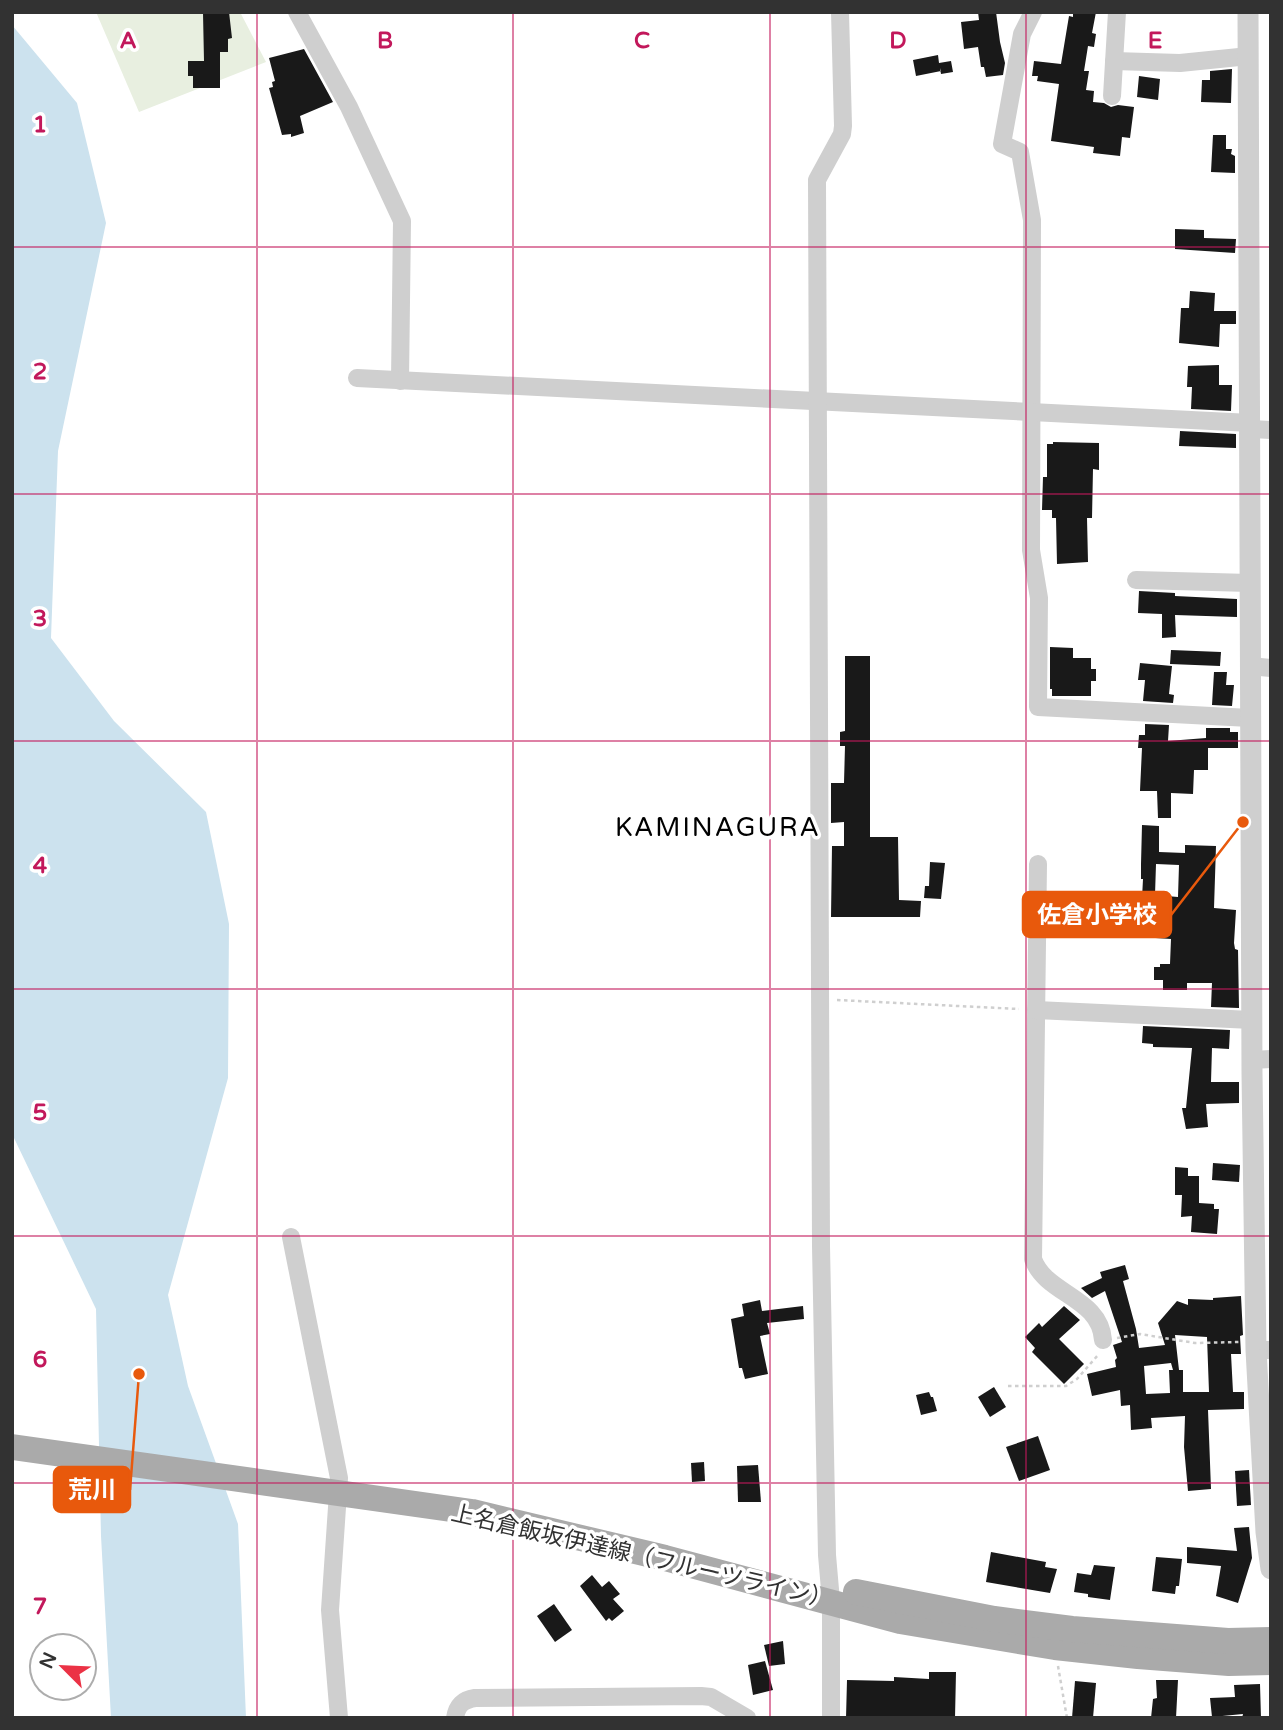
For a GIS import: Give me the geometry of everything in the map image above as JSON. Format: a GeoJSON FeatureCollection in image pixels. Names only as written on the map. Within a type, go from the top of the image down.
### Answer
{"type":"FeatureCollection","features":[{"type":"Feature","properties":{"kind":"main road","name":"上名倉飯坂伊達線（フルーツライン）"},"geometry":{"type":"LineString","coordinates":[[12,1431],[333,1484],[471,1512],[831,1594],[1072,1629],[1228,1641],[1271,1640]]}},
{"type":"Feature","properties":{"kind":"main road","name":"上名倉飯坂伊達線（フルーツライン）"},"geometry":{"type":"LineString","coordinates":[[12,1447],[333,1484]]}},
{"type":"Feature","properties":{"kind":"main road","name":"上名倉飯坂伊達線（フルーツライン）"},"geometry":{"type":"LineString","coordinates":[[831,1594],[900,1620],[1055,1647],[1216,1662],[1271,1662]]}},
{"type":"Feature","properties":{"kind":"street"},"geometry":{"type":"LineString","coordinates":[[297,12],[349,107],[402,220],[400,380]]}},
{"type":"Feature","properties":{"kind":"street"},"geometry":{"type":"LineString","coordinates":[[831,1718],[831,1594],[821,1246],[817,180],[842,134],[840,12]]}},
{"type":"Feature","properties":{"kind":"street"},"geometry":{"type":"LineString","coordinates":[[1112,96],[1117,12]]}},
{"type":"Feature","properties":{"kind":"street"},"geometry":{"type":"LineString","coordinates":[[1248,12],[1257,427],[1249,666],[1252,1020],[1261,1060],[1261,1347],[1266,1532],[1271,1569]]}},
{"type":"Feature","properties":{"kind":"street"},"geometry":{"type":"LineString","coordinates":[[1032,13],[1022,34],[1002,144],[1020,152],[1032,220],[1031,550],[1039,598],[1038,707],[1250,718]]}},
{"type":"Feature","properties":{"kind":"street"},"geometry":{"type":"LineString","coordinates":[[1114,61],[1180,63],[1249,56]]}},
{"type":"Feature","properties":{"kind":"street"},"geometry":{"type":"LineString","coordinates":[[357,378],[1033,411],[1257,427]]}},
{"type":"Feature","properties":{"kind":"street"},"geometry":{"type":"LineString","coordinates":[[1136,580],[1250,583]]}},
{"type":"Feature","properties":{"kind":"street"},"geometry":{"type":"LineString","coordinates":[[1249,666],[1271,668]]}},
{"type":"Feature","properties":{"kind":"street"},"geometry":{"type":"LineString","coordinates":[[1038,864],[1033,1259],[1045,1279],[1089,1307],[1103,1340]]}},
{"type":"Feature","properties":{"kind":"street"},"geometry":{"type":"LineString","coordinates":[[1036,1010],[1252,1020]]}},
{"type":"Feature","properties":{"kind":"street"},"geometry":{"type":"LineString","coordinates":[[291,1237],[333,1484],[330,1609],[339,1718]]}},
{"type":"Feature","properties":{"kind":"street"},"geometry":{"type":"LineString","coordinates":[[455,1718],[461,1703],[475,1698],[701,1696],[711,1698],[747,1718]]}},
{"type":"Feature","properties":{"kind":"path"},"geometry":{"type":"LineString","coordinates":[[820,999],[1036,1010]]}},
{"type":"Feature","properties":{"kind":"path"},"geometry":{"type":"LineString","coordinates":[[1008,1386],[1066,1387],[1077,1379],[1098,1355],[1103,1340],[1140,1334],[1195,1343],[1261,1347]]}},
{"type":"Feature","properties":{"kind":"path"},"geometry":{"type":"LineString","coordinates":[[1055,1647],[1067,1718]]}},
{"type":"Feature","properties":{"kind":"green space"},"geometry":{"type":"Polygon","coordinates":[[[96,12],[240,12],[266,62],[139,112],[96,12]]]}},
{"type":"Feature","properties":{"kind":"water"},"geometry":{"type":"Polygon","coordinates":[[[12,25],[77,103],[106,223],[58,451],[51,638],[114,721],[206,812],[229,924],[228,1078],[168,1295],[188,1386],[238,1524],[246,1718],[111,1718],[101,1536],[96,1309],[12,1130],[12,25]]]}},
{"type":"Feature","properties":{"kind":"building"},"geometry":{"type":"Polygon","coordinates":[[[229,12],[232,38],[228,39],[228,52],[220,52],[220,88],[193,88],[193,76],[188,76],[188,61],[204,61],[203,13],[229,12]]]}},
{"type":"Feature","properties":{"kind":"building"},"geometry":{"type":"Polygon","coordinates":[[[978,12],[996,12],[1005,63],[1003,75],[986,77],[984,67],[981,67],[978,47],[964,49],[961,22],[979,20],[978,12]]]}},
{"type":"Feature","properties":{"kind":"building"},"geometry":{"type":"Polygon","coordinates":[[[1073,12],[1096,12],[1092,33],[1096,34],[1094,47],[1088,46],[1084,71],[1089,71],[1086,90],[1094,91],[1093,102],[1111,107],[1134,107],[1130,138],[1122,137],[1120,156],[1093,153],[1094,147],[1051,141],[1059,84],[1037,81],[1038,76],[1032,76],[1034,61],[1061,64],[1069,16],[1073,17],[1073,12]]]}},
{"type":"Feature","properties":{"kind":"building"},"geometry":{"type":"Polygon","coordinates":[[[304,49],[333,102],[300,116],[304,133],[291,137],[291,134],[282,135],[269,88],[273,87],[272,82],[275,81],[269,58],[304,49]]]}},
{"type":"Feature","properties":{"kind":"building"},"geometry":{"type":"Polygon","coordinates":[[[938,55],[939,63],[951,61],[953,72],[941,74],[941,71],[916,76],[913,60],[938,55]]]}},
{"type":"Feature","properties":{"kind":"building"},"geometry":{"type":"Polygon","coordinates":[[[1232,69],[1231,103],[1201,102],[1202,80],[1210,80],[1210,71],[1232,69]]]}},
{"type":"Feature","properties":{"kind":"building"},"geometry":{"type":"Polygon","coordinates":[[[1139,76],[1160,79],[1158,100],[1137,97],[1139,76]]]}},
{"type":"Feature","properties":{"kind":"building"},"geometry":{"type":"Polygon","coordinates":[[[1213,135],[1226,135],[1226,149],[1232,149],[1231,154],[1235,156],[1235,173],[1211,172],[1213,135]]]}},
{"type":"Feature","properties":{"kind":"building"},"geometry":{"type":"Polygon","coordinates":[[[1175,229],[1204,230],[1204,238],[1236,239],[1235,253],[1175,249],[1175,229]]]}},
{"type":"Feature","properties":{"kind":"building"},"geometry":{"type":"Polygon","coordinates":[[[1190,291],[1215,293],[1214,311],[1236,311],[1236,324],[1220,324],[1219,347],[1179,343],[1181,308],[1189,308],[1190,291]]]}},
{"type":"Feature","properties":{"kind":"building"},"geometry":{"type":"Polygon","coordinates":[[[1219,365],[1219,385],[1232,385],[1231,411],[1191,409],[1192,387],[1187,387],[1188,366],[1219,365]]]}},
{"type":"Feature","properties":{"kind":"building"},"geometry":{"type":"Polygon","coordinates":[[[1180,431],[1236,434],[1236,448],[1179,446],[1180,431]]]}},
{"type":"Feature","properties":{"kind":"building"},"geometry":{"type":"Polygon","coordinates":[[[1099,443],[1099,470],[1093,469],[1092,518],[1087,518],[1088,562],[1057,564],[1056,518],[1052,518],[1052,510],[1042,510],[1043,477],[1047,477],[1047,444],[1099,443]]]}},
{"type":"Feature","properties":{"kind":"building"},"geometry":{"type":"Polygon","coordinates":[[[1139,591],[1237,599],[1237,617],[1175,615],[1176,637],[1162,638],[1162,614],[1138,613],[1139,591]]]}},
{"type":"Feature","properties":{"kind":"building"},"geometry":{"type":"Polygon","coordinates":[[[1050,647],[1073,648],[1073,658],[1091,658],[1091,669],[1096,669],[1096,681],[1091,681],[1091,696],[1052,696],[1050,647]]]}},
{"type":"Feature","properties":{"kind":"building"},"geometry":{"type":"Polygon","coordinates":[[[1171,650],[1221,652],[1220,666],[1170,664],[1171,650]]]}},
{"type":"Feature","properties":{"kind":"building"},"geometry":{"type":"Polygon","coordinates":[[[845,656],[870,656],[870,837],[898,837],[899,900],[921,901],[920,917],[831,917],[832,846],[844,846],[844,822],[831,823],[831,783],[844,783],[845,746],[840,746],[840,732],[845,731],[845,656]]]}},
{"type":"Feature","properties":{"kind":"building"},"geometry":{"type":"Polygon","coordinates":[[[1140,663],[1172,666],[1169,694],[1174,695],[1173,703],[1143,701],[1145,680],[1138,680],[1140,663]]]}},
{"type":"Feature","properties":{"kind":"building"},"geometry":{"type":"Polygon","coordinates":[[[1214,672],[1227,672],[1226,685],[1234,685],[1232,706],[1212,705],[1214,672]]]}},
{"type":"Feature","properties":{"kind":"building"},"geometry":{"type":"Polygon","coordinates":[[[1145,724],[1169,725],[1168,741],[1206,738],[1206,728],[1230,728],[1230,732],[1238,732],[1238,748],[1208,748],[1208,770],[1194,770],[1193,794],[1171,793],[1171,818],[1158,818],[1157,791],[1140,791],[1142,748],[1138,748],[1139,735],[1145,735],[1145,724]]]}},
{"type":"Feature","properties":{"kind":"building"},"geometry":{"type":"Polygon","coordinates":[[[1142,825],[1159,826],[1159,852],[1185,853],[1185,845],[1216,846],[1214,908],[1236,910],[1234,943],[1235,949],[1238,950],[1239,1008],[1211,1007],[1212,983],[1187,983],[1187,990],[1163,990],[1163,980],[1154,980],[1154,967],[1170,964],[1171,939],[1140,937],[1142,825]],[[1156,864],[1155,895],[1178,897],[1179,865],[1156,864]]]}},
{"type":"Feature","properties":{"kind":"building"},"geometry":{"type":"Polygon","coordinates":[[[930,862],[945,863],[941,899],[924,898],[925,886],[929,886],[930,862]]]}},
{"type":"Feature","properties":{"kind":"building"},"geometry":{"type":"Polygon","coordinates":[[[1143,1026],[1230,1030],[1229,1049],[1212,1048],[1211,1082],[1239,1082],[1239,1103],[1206,1104],[1208,1127],[1186,1129],[1182,1108],[1186,1108],[1192,1048],[1153,1047],[1153,1044],[1142,1043],[1143,1026]]]}},
{"type":"Feature","properties":{"kind":"building"},"geometry":{"type":"Polygon","coordinates":[[[1213,1163],[1240,1165],[1239,1182],[1212,1180],[1213,1163]]]}},
{"type":"Feature","properties":{"kind":"building"},"geometry":{"type":"Polygon","coordinates":[[[1175,1167],[1188,1168],[1188,1176],[1199,1176],[1199,1203],[1214,1204],[1214,1209],[1219,1209],[1217,1234],[1191,1232],[1192,1216],[1181,1217],[1182,1195],[1175,1195],[1175,1167]]]}},
{"type":"Feature","properties":{"kind":"building"},"geometry":{"type":"Polygon","coordinates":[[[1125,1265],[1129,1279],[1123,1281],[1139,1348],[1165,1345],[1158,1323],[1177,1301],[1188,1305],[1188,1299],[1213,1300],[1241,1296],[1241,1354],[1231,1354],[1233,1392],[1244,1392],[1244,1409],[1208,1410],[1211,1489],[1188,1491],[1184,1447],[1185,1416],[1151,1418],[1152,1428],[1131,1430],[1130,1405],[1121,1406],[1120,1390],[1092,1396],[1087,1374],[1116,1367],[1117,1358],[1113,1345],[1122,1342],[1105,1291],[1092,1298],[1081,1288],[1102,1278],[1100,1272],[1125,1265]],[[1175,1335],[1179,1370],[1183,1370],[1183,1392],[1209,1392],[1207,1337],[1175,1335]],[[1171,1363],[1144,1366],[1146,1394],[1170,1393],[1169,1370],[1173,1370],[1171,1363]]]}},
{"type":"Feature","properties":{"kind":"building"},"geometry":{"type":"Polygon","coordinates":[[[760,1300],[762,1311],[803,1306],[804,1319],[767,1323],[770,1334],[760,1336],[768,1374],[745,1379],[742,1368],[739,1368],[731,1319],[744,1316],[742,1304],[760,1300]]]}},
{"type":"Feature","properties":{"kind":"building"},"geometry":{"type":"Polygon","coordinates":[[[1064,1306],[1080,1320],[1059,1339],[1084,1364],[1064,1384],[1032,1352],[1035,1348],[1025,1337],[1039,1323],[1042,1327],[1064,1306]]]}},
{"type":"Feature","properties":{"kind":"building"},"geometry":{"type":"Polygon","coordinates":[[[994,1387],[1006,1407],[990,1417],[978,1397],[994,1387]]]}},
{"type":"Feature","properties":{"kind":"building"},"geometry":{"type":"Polygon","coordinates":[[[929,1392],[937,1411],[921,1415],[916,1395],[929,1392]]]}},
{"type":"Feature","properties":{"kind":"building"},"geometry":{"type":"Polygon","coordinates":[[[1038,1436],[1050,1470],[1019,1481],[1006,1447],[1038,1436]]]}},
{"type":"Feature","properties":{"kind":"building"},"geometry":{"type":"Polygon","coordinates":[[[704,1462],[705,1481],[692,1482],[691,1463],[704,1462]]]}},
{"type":"Feature","properties":{"kind":"building"},"geometry":{"type":"Polygon","coordinates":[[[758,1465],[761,1502],[738,1502],[737,1466],[758,1465]]]}},
{"type":"Feature","properties":{"kind":"building"},"geometry":{"type":"Polygon","coordinates":[[[1249,1470],[1251,1505],[1237,1506],[1235,1471],[1249,1470]]]}},
{"type":"Feature","properties":{"kind":"building"},"geometry":{"type":"Polygon","coordinates":[[[1249,1527],[1252,1558],[1238,1603],[1216,1596],[1221,1566],[1187,1563],[1187,1547],[1237,1551],[1234,1528],[1249,1527]]]}},
{"type":"Feature","properties":{"kind":"building"},"geometry":{"type":"Polygon","coordinates":[[[991,1552],[1046,1562],[1045,1567],[1057,1569],[1050,1593],[986,1582],[991,1552]]]}},
{"type":"Feature","properties":{"kind":"building"},"geometry":{"type":"Polygon","coordinates":[[[1156,1557],[1182,1559],[1179,1586],[1176,1586],[1175,1594],[1152,1591],[1156,1557]]]}},
{"type":"Feature","properties":{"kind":"building"},"geometry":{"type":"Polygon","coordinates":[[[1094,1565],[1115,1567],[1110,1600],[1074,1592],[1077,1573],[1091,1575],[1094,1565]]]}},
{"type":"Feature","properties":{"kind":"building"},"geometry":{"type":"Polygon","coordinates":[[[592,1575],[602,1587],[609,1581],[620,1594],[613,1599],[624,1611],[612,1621],[609,1618],[606,1621],[580,1586],[592,1575]]]}},
{"type":"Feature","properties":{"kind":"building"},"geometry":{"type":"Polygon","coordinates":[[[554,1604],[572,1630],[555,1642],[537,1616],[554,1604]]]}},
{"type":"Feature","properties":{"kind":"building"},"geometry":{"type":"Polygon","coordinates":[[[783,1641],[785,1664],[769,1666],[764,1645],[783,1641]]]}},
{"type":"Feature","properties":{"kind":"building"},"geometry":{"type":"Polygon","coordinates":[[[765,1661],[773,1690],[753,1695],[748,1665],[765,1661]]]}},
{"type":"Feature","properties":{"kind":"building"},"geometry":{"type":"Polygon","coordinates":[[[929,1672],[956,1672],[955,1718],[846,1718],[847,1680],[894,1681],[894,1677],[929,1679],[929,1672]]]}},
{"type":"Feature","properties":{"kind":"building"},"geometry":{"type":"Polygon","coordinates":[[[1156,1680],[1178,1680],[1176,1718],[1151,1718],[1153,1699],[1157,1698],[1156,1680]]]}},
{"type":"Feature","properties":{"kind":"building"},"geometry":{"type":"Polygon","coordinates":[[[1075,1681],[1096,1683],[1093,1718],[1072,1718],[1075,1681]]]}},
{"type":"Feature","properties":{"kind":"building"},"geometry":{"type":"Polygon","coordinates":[[[1260,1684],[1261,1718],[1242,1718],[1243,1714],[1212,1717],[1210,1698],[1235,1697],[1234,1685],[1260,1684]]]}},
{"type":"Feature","properties":{"kind":"place","name":"佐倉小学校"},"geometry":{"type":"Point","coordinates":[1243,822]}},
{"type":"Feature","properties":{"kind":"place","name":"荒川"},"geometry":{"type":"Point","coordinates":[139,1374]}},
{"type":"Feature","properties":{"kind":"district","name":"KAMINAGURA"},"geometry":{"type":"Point","coordinates":[718,827]}}]}
